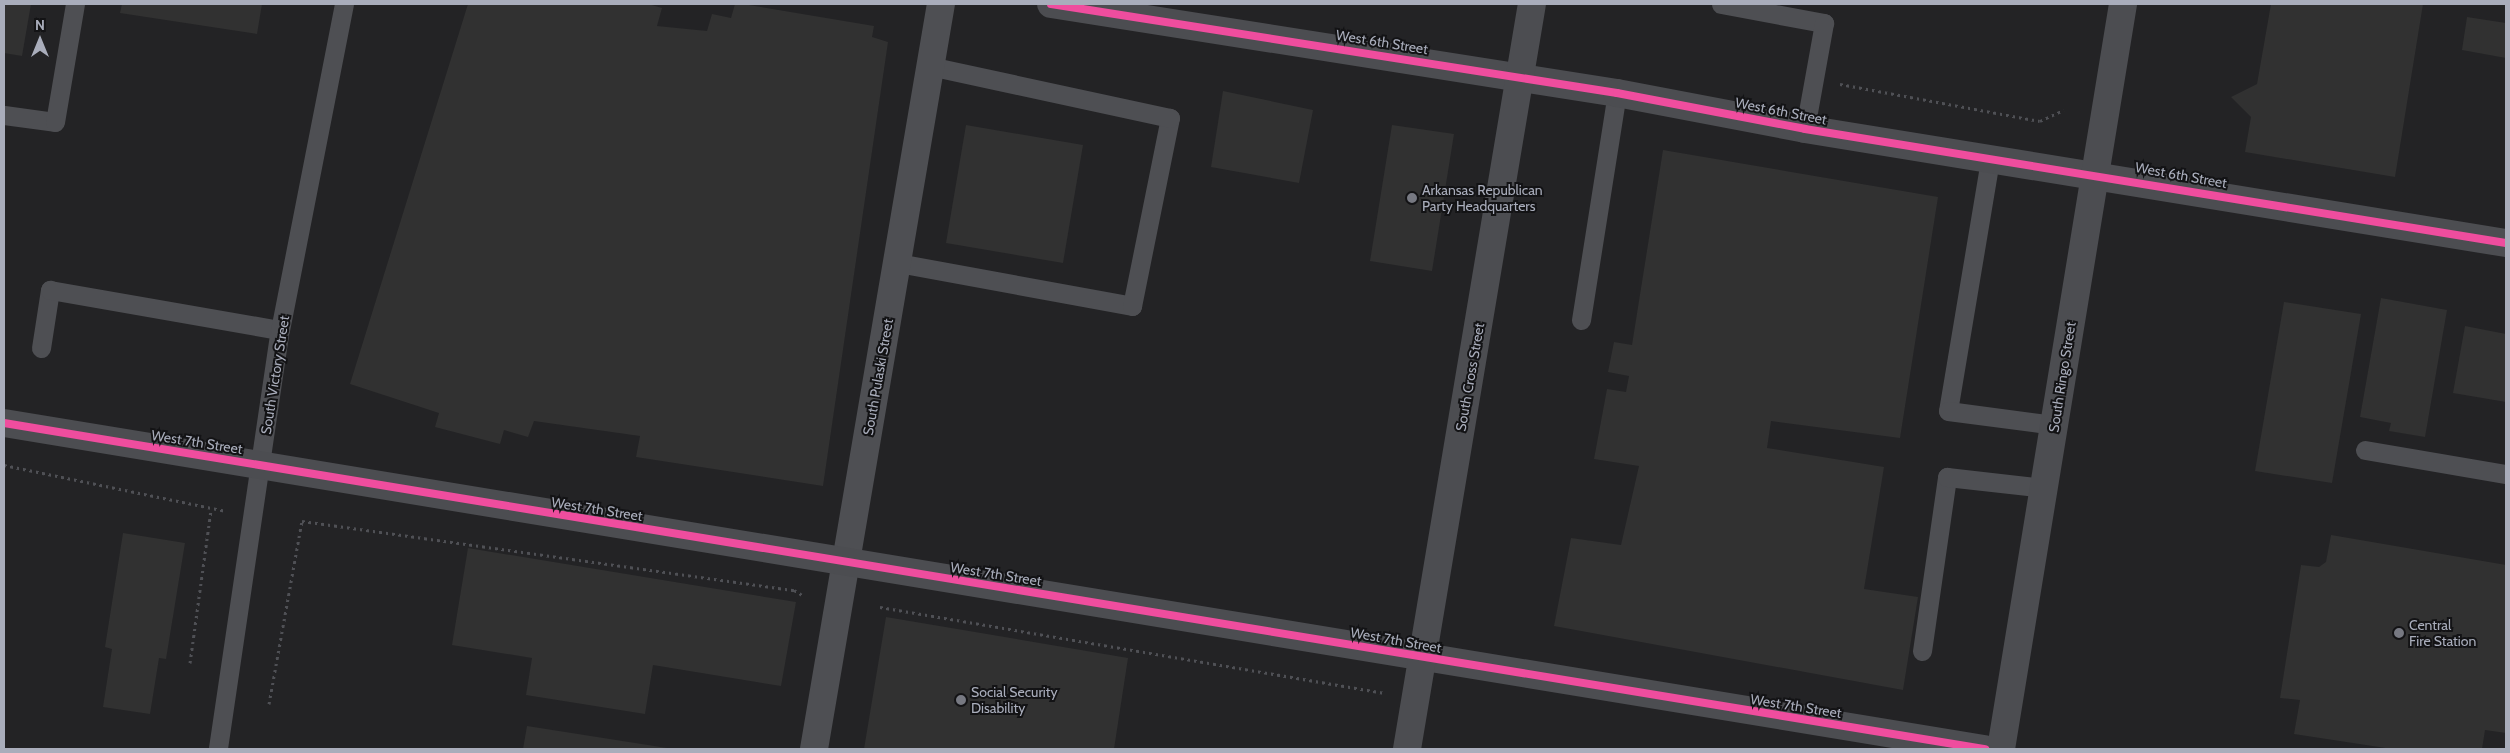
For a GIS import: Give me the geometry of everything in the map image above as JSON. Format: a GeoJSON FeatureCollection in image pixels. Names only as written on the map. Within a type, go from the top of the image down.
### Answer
{"type":"FeatureCollection","features":[{"type":"Feature","properties":{"kind":"street","name":"South Pulaski Street"},"geometry":{"type":"LineString","coordinates":[[814,749],[941,4]]}},
{"type":"Feature","properties":{"kind":"street","name":"West 6th Street"},"geometry":{"type":"LineString","coordinates":[[1051,4],[1617,93],[1805,129],[1990,160],[2095,173],[2506,243]]}},
{"type":"Feature","properties":{"kind":"street","name":"South Cross Street"},"geometry":{"type":"LineString","coordinates":[[1408,749],[1532,4]]}},
{"type":"Feature","properties":{"kind":"street","name":"South Ringo Street"},"geometry":{"type":"LineString","coordinates":[[2001,749],[2124,4]]}},
{"type":"Feature","properties":{"kind":"street","name":"West 7th Street"},"geometry":{"type":"LineString","coordinates":[[4,423],[1985,749]]}},
{"type":"Feature","properties":{"kind":"lane"},"geometry":{"type":"LineString","coordinates":[[4,115],[55,122],[75,4]]}},
{"type":"Feature","properties":{"kind":"lane","name":"South Victory Street"},"geometry":{"type":"LineString","coordinates":[[218,748],[280,330],[344,4]]}},
{"type":"Feature","properties":{"kind":"lane"},"geometry":{"type":"LineString","coordinates":[[1721,4],[1824,23],[1805,129]]}},
{"type":"Feature","properties":{"kind":"lane"},"geometry":{"type":"LineString","coordinates":[[898,263],[1132,306],[1170,118],[930,66]]}},
{"type":"Feature","properties":{"kind":"lane"},"geometry":{"type":"LineString","coordinates":[[1581,320],[1617,93]]}},
{"type":"Feature","properties":{"kind":"lane"},"geometry":{"type":"LineString","coordinates":[[1990,160],[1948,411],[2054,425]]}},
{"type":"Feature","properties":{"kind":"lane"},"geometry":{"type":"LineString","coordinates":[[41,348],[50,290],[280,330]]}},
{"type":"Feature","properties":{"kind":"lane"},"geometry":{"type":"LineString","coordinates":[[2365,450],[2506,474]]}},
{"type":"Feature","properties":{"kind":"lane"},"geometry":{"type":"LineString","coordinates":[[1922,651],[1947,477],[2045,488]]}},
{"type":"Feature","properties":{"kind":"path"},"geometry":{"type":"LineString","coordinates":[[1814,79],[2040,121],[2064,110]]}},
{"type":"Feature","properties":{"kind":"path"},"geometry":{"type":"LineString","coordinates":[[4,465],[211,510],[254,513]]}},
{"type":"Feature","properties":{"kind":"path"},"geometry":{"type":"LineString","coordinates":[[190,663],[211,510]]}},
{"type":"Feature","properties":{"kind":"path"},"geometry":{"type":"LineString","coordinates":[[269,704],[302,521],[794,590],[804,596]]}},
{"type":"Feature","properties":{"kind":"path"},"geometry":{"type":"LineString","coordinates":[[880,607],[1394,695]]}},
{"type":"Feature","properties":{"kind":"shaded area"},"geometry":{"type":"Polygon","coordinates":[[[4,4],[2506,4],[2506,749],[4,749],[4,4]]]}},
{"type":"Feature","properties":{"kind":"building"},"geometry":{"type":"Polygon","coordinates":[[[4,4],[31,4],[22,56],[4,53],[4,4]]]}},
{"type":"Feature","properties":{"kind":"building"},"geometry":{"type":"Polygon","coordinates":[[[122,4],[262,4],[257,34],[120,13],[122,4]]]}},
{"type":"Feature","properties":{"kind":"building"},"geometry":{"type":"Polygon","coordinates":[[[468,4],[648,4],[662,8],[657,26],[707,31],[712,14],[731,18],[735,4],[743,4],[874,26],[872,37],[888,42],[823,486],[636,457],[640,436],[534,421],[528,437],[504,430],[500,444],[435,427],[439,413],[350,384],[468,4]]]}},
{"type":"Feature","properties":{"kind":"building"},"geometry":{"type":"Polygon","coordinates":[[[2271,4],[2423,4],[2395,177],[2245,152],[2251,117],[2231,97],[2257,84],[2271,4]]]}},
{"type":"Feature","properties":{"kind":"building"},"geometry":{"type":"Polygon","coordinates":[[[2467,17],[2506,23],[2506,58],[2462,50],[2467,17]]]}},
{"type":"Feature","properties":{"kind":"building"},"geometry":{"type":"Polygon","coordinates":[[[1223,91],[1313,110],[1299,183],[1211,167],[1223,91]]]}},
{"type":"Feature","properties":{"kind":"building"},"geometry":{"type":"Polygon","coordinates":[[[966,125],[1083,145],[1063,263],[946,243],[966,125]]]}},
{"type":"Feature","properties":{"kind":"building","name":"Arkansas Republican Party Headquarters"},"geometry":{"type":"Polygon","coordinates":[[[1392,125],[1454,134],[1432,271],[1370,261],[1392,125]]]}},
{"type":"Feature","properties":{"kind":"building"},"geometry":{"type":"Polygon","coordinates":[[[1663,150],[1938,197],[1900,438],[1771,421],[1767,448],[1884,467],[1864,589],[1918,597],[1903,690],[1554,626],[1571,538],[1621,545],[1639,466],[1594,459],[1607,389],[1626,392],[1629,376],[1608,372],[1614,342],[1632,345],[1663,150]]]}},
{"type":"Feature","properties":{"kind":"building"},"geometry":{"type":"Polygon","coordinates":[[[2381,298],[2447,310],[2425,437],[2389,431],[2391,423],[2360,417],[2381,298]]]}},
{"type":"Feature","properties":{"kind":"building"},"geometry":{"type":"Polygon","coordinates":[[[2284,302],[2361,314],[2332,483],[2255,471],[2284,302]]]}},
{"type":"Feature","properties":{"kind":"building"},"geometry":{"type":"Polygon","coordinates":[[[2465,326],[2506,334],[2506,402],[2453,393],[2465,326]]]}},
{"type":"Feature","properties":{"kind":"building"},"geometry":{"type":"Polygon","coordinates":[[[123,533],[185,543],[166,659],[159,658],[150,714],[103,707],[112,649],[105,647],[123,533]]]}},
{"type":"Feature","properties":{"kind":"building","name":"Central Fire Station"},"geometry":{"type":"Polygon","coordinates":[[[2331,535],[2506,565],[2506,733],[2485,730],[2482,749],[2392,749],[2294,734],[2300,700],[2280,698],[2301,565],[2319,567],[2326,562],[2331,535]]]}},
{"type":"Feature","properties":{"kind":"building"},"geometry":{"type":"Polygon","coordinates":[[[468,548],[796,602],[781,686],[653,665],[645,714],[526,695],[532,658],[452,645],[468,548]]]}},
{"type":"Feature","properties":{"kind":"building"},"geometry":{"type":"Polygon","coordinates":[[[886,617],[1128,658],[1114,749],[864,749],[886,617]]]}},
{"type":"Feature","properties":{"kind":"building"},"geometry":{"type":"Polygon","coordinates":[[[527,726],[667,748],[667,749],[523,749],[527,726]]]}},
{"type":"Feature","properties":{"kind":"cycle path"},"geometry":{"type":"LineString","coordinates":[[1051,4],[1617,93],[1805,129],[2506,243]]}},
{"type":"Feature","properties":{"kind":"cycle path"},"geometry":{"type":"LineString","coordinates":[[4,423],[1985,749]]}},
{"type":"Feature","properties":{"kind":"place","name":"Arkansas Republican Party Headquarters"},"geometry":{"type":"Point","coordinates":[1412,198]}},
{"type":"Feature","properties":{"kind":"place","name":"Central Fire Station"},"geometry":{"type":"Point","coordinates":[2399,633]}},
{"type":"Feature","properties":{"kind":"place","name":"Social Security Disability"},"geometry":{"type":"Point","coordinates":[961,700]}}]}
